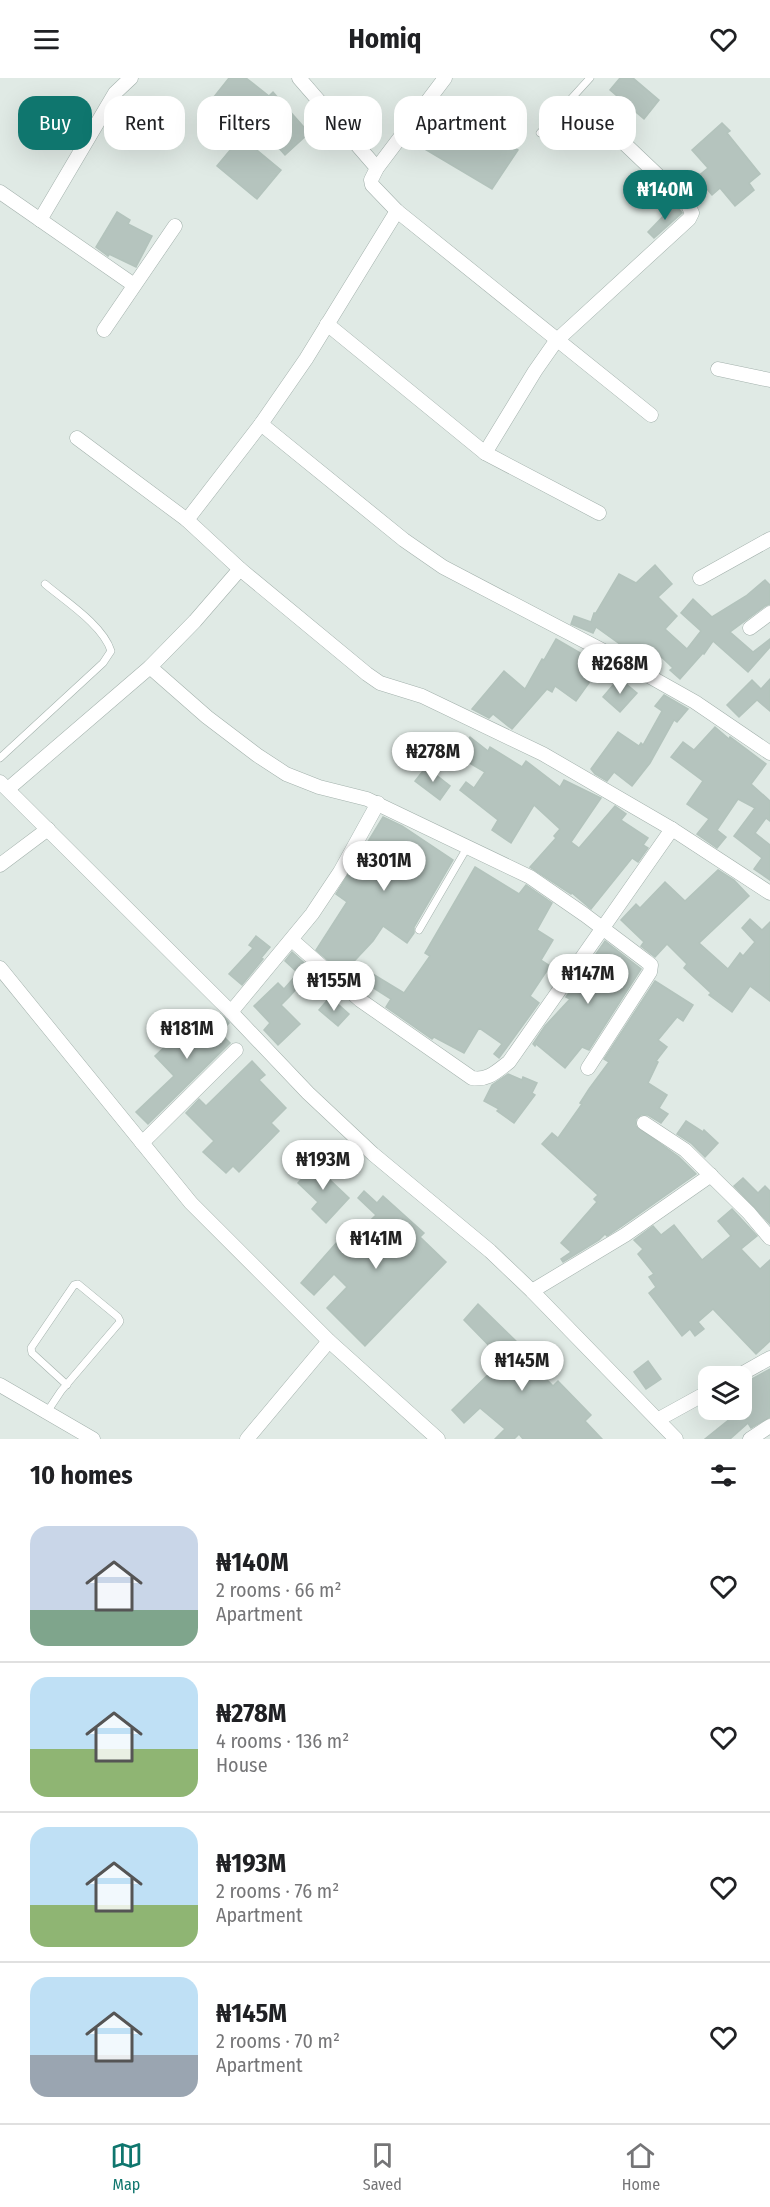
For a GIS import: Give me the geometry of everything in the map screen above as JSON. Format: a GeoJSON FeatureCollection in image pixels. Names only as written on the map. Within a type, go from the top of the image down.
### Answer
{"type":"FeatureCollection","features":[{"type":"Feature","properties":{"kind":"street"},"geometry":{"type":"LineString","coordinates":[[40,220],[115,93],[132,78]]}},
{"type":"Feature","properties":{"kind":"street"},"geometry":{"type":"LineString","coordinates":[[299,78],[377,168]]}},
{"type":"Feature","properties":{"kind":"street"},"geometry":{"type":"LineString","coordinates":[[445,78],[377,168],[370,180],[372,185],[397,211],[651,415]]}},
{"type":"Feature","properties":{"kind":"street"},"geometry":{"type":"LineString","coordinates":[[485,453],[556,341],[693,213],[687,202],[631,150]]}},
{"type":"Feature","properties":{"kind":"street"},"geometry":{"type":"LineString","coordinates":[[0,192],[134,285]]}},
{"type":"Feature","properties":{"kind":"street"},"geometry":{"type":"LineString","coordinates":[[187,520],[261,424],[327,324],[397,211]]}},
{"type":"Feature","properties":{"kind":"street"},"geometry":{"type":"LineString","coordinates":[[104,330],[175,226]]}},
{"type":"Feature","properties":{"kind":"street"},"geometry":{"type":"LineString","coordinates":[[327,324],[485,453],[599,513]]}},
{"type":"Feature","properties":{"kind":"street"},"geometry":{"type":"LineString","coordinates":[[718,369],[770,380]]}},
{"type":"Feature","properties":{"kind":"street"},"geometry":{"type":"LineString","coordinates":[[261,424],[404,540],[443,567],[615,657],[695,702],[770,753]]}},
{"type":"Feature","properties":{"kind":"street"},"geometry":{"type":"LineString","coordinates":[[77,438],[187,520],[240,570],[321,638],[380,683],[422,696],[543,754],[672,829],[770,893]]}},
{"type":"Feature","properties":{"kind":"street"},"geometry":{"type":"LineString","coordinates":[[700,578],[770,539]]}},
{"type":"Feature","properties":{"kind":"street"},"geometry":{"type":"LineString","coordinates":[[240,570],[150,667],[4,786],[231,1012],[308,1093],[373,1154],[490,1251],[659,1419],[676,1439]]}},
{"type":"Feature","properties":{"kind":"street"},"geometry":{"type":"LineString","coordinates":[[750,628],[770,613]]}},
{"type":"Feature","properties":{"kind":"street"},"geometry":{"type":"LineString","coordinates":[[150,667],[207,717],[286,774],[319,787],[378,803],[530,877],[651,965],[650,972],[588,1068]]}},
{"type":"Feature","properties":{"kind":"street"},"geometry":{"type":"LineString","coordinates":[[231,1012],[312,914],[340,872],[378,803]]}},
{"type":"Feature","properties":{"kind":"street"},"geometry":{"type":"LineString","coordinates":[[292,939],[360,1000],[472,1078],[490,1077],[509,1062],[672,829]]}},
{"type":"Feature","properties":{"kind":"street"},"geometry":{"type":"LineString","coordinates":[[0,865],[48,830]]}},
{"type":"Feature","properties":{"kind":"street"},"geometry":{"type":"LineString","coordinates":[[0,968],[191,1203],[329,1341],[438,1439]]}},
{"type":"Feature","properties":{"kind":"street"},"geometry":{"type":"LineString","coordinates":[[141,1143],[236,1050]]}},
{"type":"Feature","properties":{"kind":"street"},"geometry":{"type":"LineString","coordinates":[[644,1124],[685,1150],[749,1213],[770,1238]]}},
{"type":"Feature","properties":{"kind":"street"},"geometry":{"type":"LineString","coordinates":[[532,1291],[625,1235],[711,1175]]}},
{"type":"Feature","properties":{"kind":"street"},"geometry":{"type":"LineString","coordinates":[[247,1439],[329,1341]]}},
{"type":"Feature","properties":{"kind":"street"},"geometry":{"type":"LineString","coordinates":[[752,1368],[770,1358]]}},
{"type":"Feature","properties":{"kind":"street"},"geometry":{"type":"LineString","coordinates":[[0,1385],[93,1439]]}},
{"type":"Feature","properties":{"kind":"street"},"geometry":{"type":"LineString","coordinates":[[659,1419],[698,1398]]}},
{"type":"Feature","properties":{"kind":"street"},"geometry":{"type":"LineString","coordinates":[[750,1439],[770,1426]]}},
{"type":"Feature","properties":{"kind":"lane"},"geometry":{"type":"LineString","coordinates":[[574,96],[590,78]]}},
{"type":"Feature","properties":{"kind":"lane"},"geometry":{"type":"LineString","coordinates":[[0,758],[103,663],[111,651],[109,643],[100,631],[45,584]]}},
{"type":"Feature","properties":{"kind":"lane"},"geometry":{"type":"LineString","coordinates":[[419,930],[468,846]]}},
{"type":"Feature","properties":{"kind":"lane"},"geometry":{"type":"LineString","coordinates":[[47,1412],[120,1321],[78,1284],[74,1285],[31,1348],[32,1353],[67,1385]]}},
{"type":"Feature","properties":{"kind":"building"},"geometry":{"type":"Polygon","coordinates":[[[229,78],[246,78],[269,96],[215,96],[229,78]]]}},
{"type":"Feature","properties":{"kind":"building"},"geometry":{"type":"Polygon","coordinates":[[[620,78],[633,78],[659,100],[644,119],[636,112],[636,96],[617,96],[610,90],[620,78]]]}},
{"type":"Feature","properties":{"kind":"building"},"geometry":{"type":"Polygon","coordinates":[[[292,114],[304,127],[304,138],[292,149],[292,114]]]}},
{"type":"Feature","properties":{"kind":"building"},"geometry":{"type":"Polygon","coordinates":[[[722,123],[730,131],[727,133],[760,174],[749,183],[754,190],[735,206],[720,188],[712,195],[697,177],[708,168],[692,150],[722,123]]]}},
{"type":"Feature","properties":{"kind":"building"},"geometry":{"type":"Polygon","coordinates":[[[230,150],[257,150],[281,170],[257,199],[217,166],[230,150]]]}},
{"type":"Feature","properties":{"kind":"building"},"geometry":{"type":"Polygon","coordinates":[[[281,150],[290,150],[285,155],[281,150]]]}},
{"type":"Feature","properties":{"kind":"building"},"geometry":{"type":"Polygon","coordinates":[[[426,150],[518,150],[492,189],[426,150]]]}},
{"type":"Feature","properties":{"kind":"building"},"geometry":{"type":"Polygon","coordinates":[[[675,204],[682,213],[654,238],[648,232],[675,204]]]}},
{"type":"Feature","properties":{"kind":"building"},"geometry":{"type":"Polygon","coordinates":[[[117,212],[130,220],[128,224],[152,236],[136,267],[109,254],[108,256],[96,247],[117,212]]]}},
{"type":"Feature","properties":{"kind":"building"},"geometry":{"type":"Polygon","coordinates":[[[655,565],[672,584],[658,597],[677,616],[665,629],[687,649],[701,631],[681,613],[693,599],[712,617],[746,596],[765,580],[770,585],[770,604],[730,632],[753,652],[770,639],[770,647],[748,672],[713,641],[680,679],[670,670],[673,668],[649,645],[638,657],[596,627],[593,633],[571,624],[574,616],[591,622],[594,613],[619,574],[636,583],[655,565]]]}},
{"type":"Feature","properties":{"kind":"building"},"geometry":{"type":"Polygon","coordinates":[[[556,639],[587,657],[589,653],[604,662],[576,701],[555,686],[552,692],[547,689],[512,729],[493,714],[489,718],[472,709],[504,671],[525,689],[556,639]]]}},
{"type":"Feature","properties":{"kind":"building"},"geometry":{"type":"Polygon","coordinates":[[[619,678],[637,693],[620,712],[603,697],[619,678]]]}},
{"type":"Feature","properties":{"kind":"building"},"geometry":{"type":"Polygon","coordinates":[[[770,679],[770,711],[757,700],[739,717],[727,705],[752,680],[761,689],[770,679]]]}},
{"type":"Feature","properties":{"kind":"building"},"geometry":{"type":"Polygon","coordinates":[[[664,695],[688,709],[677,722],[674,720],[650,763],[632,786],[614,772],[607,781],[595,774],[591,769],[618,732],[639,746],[641,743],[643,745],[662,711],[655,706],[664,695]]]}},
{"type":"Feature","properties":{"kind":"building"},"geometry":{"type":"Polygon","coordinates":[[[715,727],[766,764],[751,784],[770,801],[770,821],[766,818],[755,833],[770,845],[770,880],[754,869],[762,858],[734,836],[755,808],[738,799],[717,830],[726,837],[717,848],[697,834],[709,819],[687,804],[703,781],[671,757],[683,742],[694,750],[715,727]]]}},
{"type":"Feature","properties":{"kind":"building"},"geometry":{"type":"Polygon","coordinates":[[[470,737],[488,751],[490,747],[522,767],[526,761],[560,787],[564,780],[601,798],[571,842],[579,848],[615,806],[626,814],[621,820],[648,838],[643,845],[648,848],[638,862],[632,858],[591,909],[572,893],[530,867],[556,838],[554,836],[560,829],[534,805],[511,843],[492,830],[498,820],[460,790],[466,782],[474,788],[485,772],[466,761],[462,766],[453,759],[470,737]]]}},
{"type":"Feature","properties":{"kind":"building"},"geometry":{"type":"Polygon","coordinates":[[[426,767],[450,786],[440,800],[415,781],[426,767]]]}},
{"type":"Feature","properties":{"kind":"building"},"geometry":{"type":"Polygon","coordinates":[[[383,817],[402,826],[453,860],[407,943],[383,926],[373,941],[343,973],[316,950],[347,902],[336,894],[383,817]]]}},
{"type":"Feature","properties":{"kind":"building"},"geometry":{"type":"Polygon","coordinates":[[[475,867],[519,894],[526,885],[552,903],[537,930],[553,940],[541,960],[550,966],[530,996],[539,1003],[499,1058],[494,1054],[502,1044],[479,1028],[464,1053],[434,1037],[432,1039],[386,1007],[391,999],[369,985],[365,992],[354,983],[363,968],[404,993],[430,956],[425,953],[475,867]]]}},
{"type":"Feature","properties":{"kind":"building"},"geometry":{"type":"Polygon","coordinates":[[[718,870],[734,880],[749,896],[699,943],[728,969],[740,953],[743,956],[755,942],[742,928],[750,919],[762,930],[770,922],[770,1001],[750,986],[732,1012],[709,995],[711,993],[684,968],[687,964],[667,944],[655,957],[641,946],[644,942],[621,920],[636,904],[640,908],[665,882],[685,901],[718,870]]]}},
{"type":"Feature","properties":{"kind":"building"},"geometry":{"type":"Polygon","coordinates":[[[256,936],[270,947],[242,985],[229,974],[253,948],[249,945],[256,936]]]}},
{"type":"Feature","properties":{"kind":"building"},"geometry":{"type":"Polygon","coordinates":[[[605,941],[641,969],[589,1050],[582,1047],[565,1068],[533,1044],[545,1026],[570,999],[566,997],[605,941]]]}},
{"type":"Feature","properties":{"kind":"building"},"geometry":{"type":"Polygon","coordinates":[[[292,952],[330,986],[328,988],[311,972],[281,1005],[300,1024],[278,1045],[264,1030],[270,1023],[254,1006],[278,983],[284,989],[298,973],[285,961],[292,952]]]}},
{"type":"Feature","properties":{"kind":"building"},"geometry":{"type":"Polygon","coordinates":[[[655,981],[693,1005],[683,1021],[677,1017],[658,1040],[667,1047],[656,1061],[658,1062],[648,1083],[667,1095],[659,1108],[668,1114],[661,1123],[648,1115],[641,1115],[636,1119],[636,1126],[679,1157],[696,1174],[607,1236],[605,1234],[563,1262],[561,1259],[571,1252],[561,1243],[597,1202],[594,1199],[598,1195],[542,1144],[552,1133],[558,1138],[582,1104],[580,1103],[609,1062],[604,1059],[655,981]]]}},
{"type":"Feature","properties":{"kind":"building"},"geometry":{"type":"Polygon","coordinates":[[[330,997],[349,1014],[338,1026],[319,1010],[330,997]]]}},
{"type":"Feature","properties":{"kind":"building"},"geometry":{"type":"Polygon","coordinates":[[[200,1013],[210,1023],[219,1013],[225,1018],[229,1023],[220,1033],[230,1043],[148,1124],[136,1112],[174,1076],[155,1056],[200,1013]]]}},
{"type":"Feature","properties":{"kind":"building"},"geometry":{"type":"Polygon","coordinates":[[[252,1061],[265,1075],[259,1080],[286,1108],[271,1123],[279,1131],[239,1172],[233,1166],[226,1173],[203,1152],[214,1141],[186,1113],[199,1099],[206,1106],[252,1061]]]}},
{"type":"Feature","properties":{"kind":"building"},"geometry":{"type":"Polygon","coordinates":[[[508,1074],[537,1083],[532,1093],[535,1095],[514,1123],[497,1111],[499,1109],[484,1101],[492,1085],[508,1074]]]}},
{"type":"Feature","properties":{"kind":"building"},"geometry":{"type":"Polygon","coordinates":[[[686,1121],[703,1132],[704,1130],[718,1143],[705,1157],[691,1143],[677,1134],[686,1121]]]}},
{"type":"Feature","properties":{"kind":"building"},"geometry":{"type":"Polygon","coordinates":[[[320,1159],[335,1173],[329,1179],[349,1198],[326,1223],[312,1209],[318,1202],[298,1183],[320,1159]]]}},
{"type":"Feature","properties":{"kind":"building"},"geometry":{"type":"Polygon","coordinates":[[[743,1178],[758,1193],[765,1186],[770,1191],[770,1224],[734,1186],[743,1178]]]}},
{"type":"Feature","properties":{"kind":"building"},"geometry":{"type":"Polygon","coordinates":[[[364,1191],[377,1203],[383,1196],[424,1233],[420,1237],[446,1262],[365,1346],[327,1308],[347,1287],[334,1274],[314,1295],[301,1283],[338,1241],[344,1246],[376,1215],[358,1198],[364,1191]]]}},
{"type":"Feature","properties":{"kind":"building"},"geometry":{"type":"Polygon","coordinates":[[[732,1209],[757,1236],[741,1249],[760,1269],[770,1260],[770,1341],[756,1354],[713,1309],[698,1322],[704,1329],[695,1336],[690,1329],[682,1336],[649,1293],[656,1287],[649,1277],[654,1274],[638,1254],[643,1249],[634,1240],[653,1226],[661,1235],[674,1225],[702,1260],[731,1236],[718,1221],[732,1209]]]}},
{"type":"Feature","properties":{"kind":"building"},"geometry":{"type":"Polygon","coordinates":[[[478,1304],[519,1344],[521,1342],[531,1353],[526,1358],[553,1386],[558,1381],[591,1415],[585,1421],[602,1439],[523,1439],[519,1434],[514,1439],[495,1439],[505,1429],[480,1408],[464,1423],[452,1410],[503,1360],[464,1320],[478,1304]]]}},
{"type":"Feature","properties":{"kind":"building"},"geometry":{"type":"Polygon","coordinates":[[[648,1361],[661,1379],[646,1389],[634,1372],[648,1361]]]}},
{"type":"Feature","properties":{"kind":"building"},"geometry":{"type":"Polygon","coordinates":[[[770,1369],[770,1417],[751,1428],[748,1423],[730,1439],[705,1439],[729,1420],[752,1420],[752,1379],[770,1369]]]}}]}
